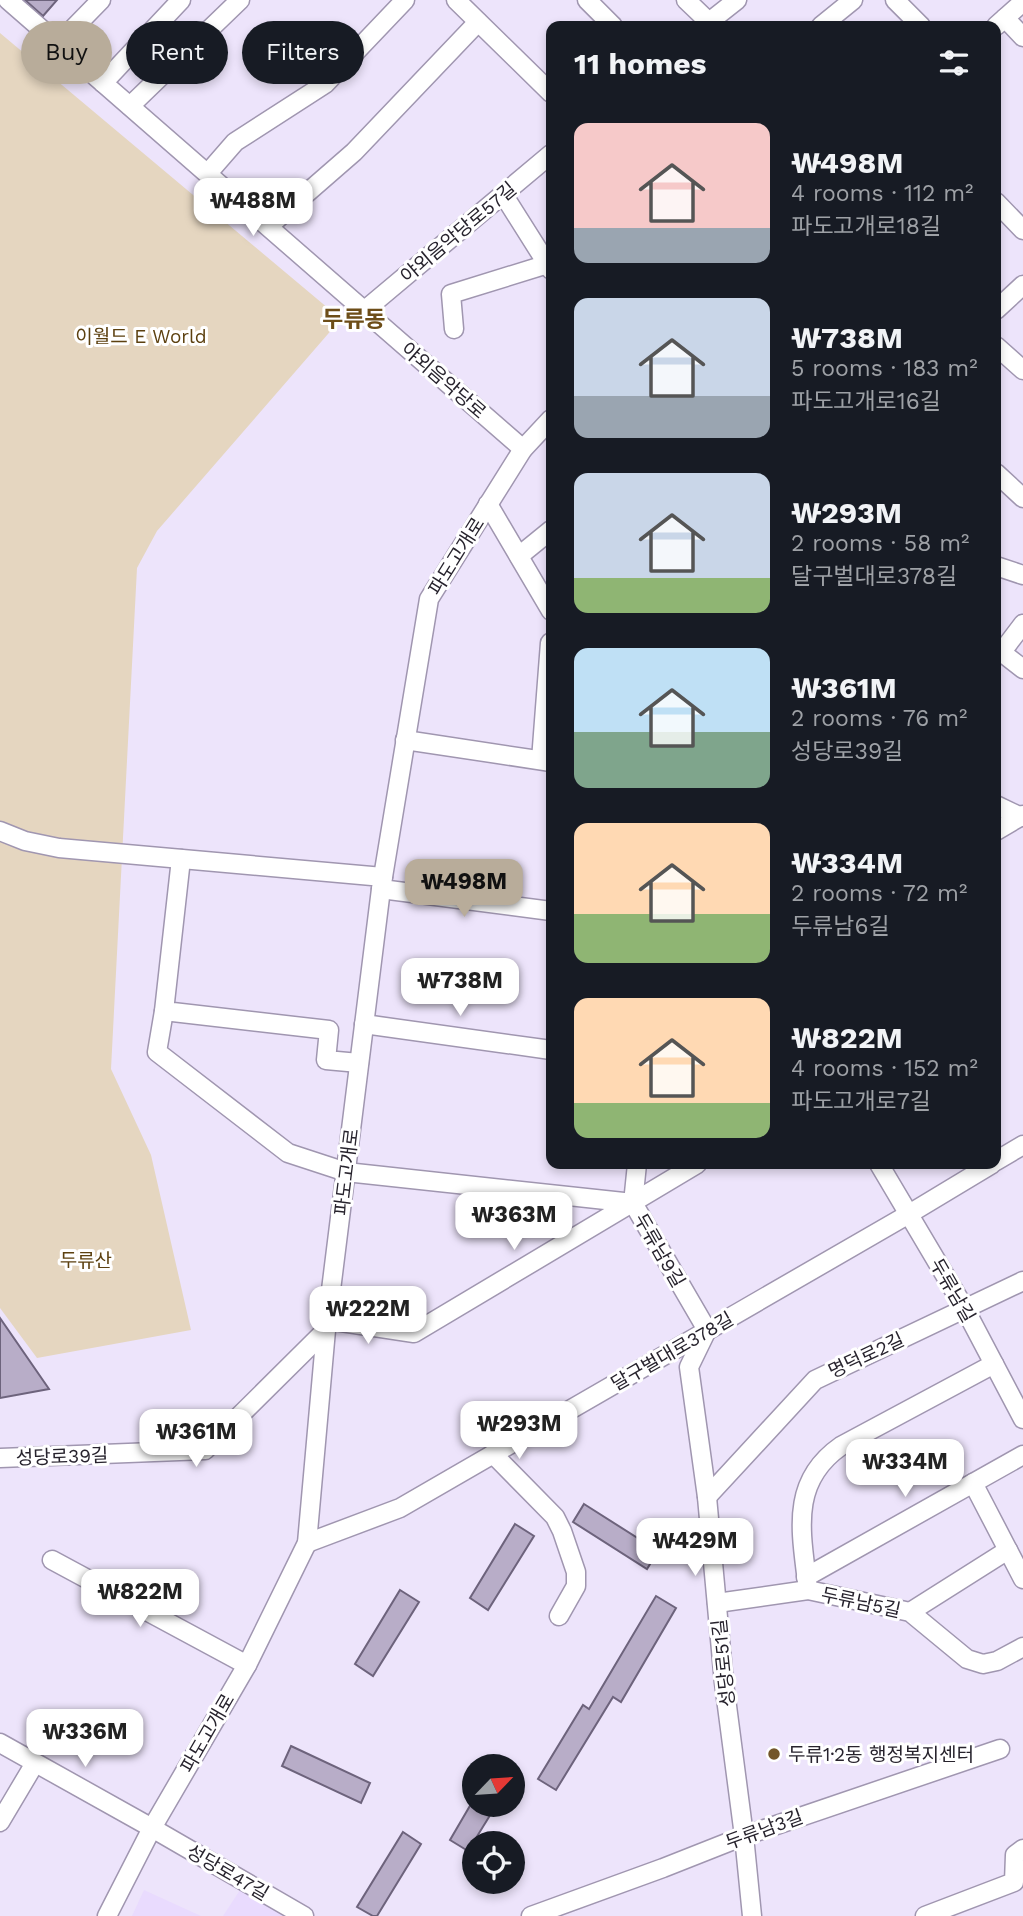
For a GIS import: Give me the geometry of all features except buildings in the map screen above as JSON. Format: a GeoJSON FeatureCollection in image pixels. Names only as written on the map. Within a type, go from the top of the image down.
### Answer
{"type":"FeatureCollection","features":[{"type":"Feature","properties":{"kind":"street"},"geometry":{"type":"LineString","coordinates":[[80,21],[101,0]]}},
{"type":"Feature","properties":{"kind":"street"},"geometry":{"type":"LineString","coordinates":[[112,73],[181,0]]}},
{"type":"Feature","properties":{"kind":"street"},"geometry":{"type":"LineString","coordinates":[[130,106],[240,0]]}},
{"type":"Feature","properties":{"kind":"street"},"geometry":{"type":"LineString","coordinates":[[208,173],[235,142],[325,84],[405,0]]}},
{"type":"Feature","properties":{"kind":"street"},"geometry":{"type":"LineString","coordinates":[[456,0],[546,88]]}},
{"type":"Feature","properties":{"kind":"street"},"geometry":{"type":"LineString","coordinates":[[587,0],[608,21]]}},
{"type":"Feature","properties":{"kind":"street"},"geometry":{"type":"LineString","coordinates":[[686,0],[704,21]]}},
{"type":"Feature","properties":{"kind":"street"},"geometry":{"type":"LineString","coordinates":[[711,21],[737,0]]}},
{"type":"Feature","properties":{"kind":"street"},"geometry":{"type":"LineString","coordinates":[[827,21],[853,0]]}},
{"type":"Feature","properties":{"kind":"street"},"geometry":{"type":"LineString","coordinates":[[895,0],[916,21]]}},
{"type":"Feature","properties":{"kind":"street","name":"야외음악당로"},"geometry":{"type":"LineString","coordinates":[[13,2],[33,21]]}},
{"type":"Feature","properties":{"kind":"street"},"geometry":{"type":"LineString","coordinates":[[1001,21],[1023,2]]}},
{"type":"Feature","properties":{"kind":"street"},"geometry":{"type":"LineString","coordinates":[[269,226],[355,152],[478,22]]}},
{"type":"Feature","properties":{"kind":"street"},"geometry":{"type":"LineString","coordinates":[[1001,23],[1023,37]]}},
{"type":"Feature","properties":{"kind":"street","name":"야외음악당로"},"geometry":{"type":"LineString","coordinates":[[104,84],[523,449]]}},
{"type":"Feature","properties":{"kind":"street","name":"야외음악당로57길"},"geometry":{"type":"LineString","coordinates":[[365,310],[546,158]]}},
{"type":"Feature","properties":{"kind":"street"},"geometry":{"type":"LineString","coordinates":[[503,194],[546,262]]}},
{"type":"Feature","properties":{"kind":"street"},"geometry":{"type":"LineString","coordinates":[[1001,207],[1023,230]]}},
{"type":"Feature","properties":{"kind":"street"},"geometry":{"type":"LineString","coordinates":[[454,330],[451,294],[546,268]]}},
{"type":"Feature","properties":{"kind":"street"},"geometry":{"type":"LineString","coordinates":[[1001,305],[1023,285]]}},
{"type":"Feature","properties":{"kind":"street"},"geometry":{"type":"LineString","coordinates":[[1001,350],[1023,370]]}},
{"type":"Feature","properties":{"kind":"street","name":"파도고개로"},"geometry":{"type":"LineString","coordinates":[[107,1916],[152,1828],[247,1665],[307,1543],[327,1325],[382,883],[429,599],[523,449],[546,424]]}},
{"type":"Feature","properties":{"kind":"street"},"geometry":{"type":"LineString","coordinates":[[1001,478],[1023,498]]}},
{"type":"Feature","properties":{"kind":"street"},"geometry":{"type":"LineString","coordinates":[[488,504],[546,602]]}},
{"type":"Feature","properties":{"kind":"street"},"geometry":{"type":"LineString","coordinates":[[519,556],[546,534]]}},
{"type":"Feature","properties":{"kind":"street"},"geometry":{"type":"LineString","coordinates":[[1001,568],[1023,575]]}},
{"type":"Feature","properties":{"kind":"street"},"geometry":{"type":"LineString","coordinates":[[1001,648],[1023,624]]}},
{"type":"Feature","properties":{"kind":"street"},"geometry":{"type":"LineString","coordinates":[[1001,653],[1023,669]]}},
{"type":"Feature","properties":{"kind":"street"},"geometry":{"type":"LineString","coordinates":[[405,740],[546,761]]}},
{"type":"Feature","properties":{"kind":"street"},"geometry":{"type":"LineString","coordinates":[[1001,807],[1022,816]]}},
{"type":"Feature","properties":{"kind":"street"},"geometry":{"type":"LineString","coordinates":[[1001,828],[1022,816]]}},
{"type":"Feature","properties":{"kind":"street"},"geometry":{"type":"LineString","coordinates":[[0,831],[25,841],[59,848],[181,859],[382,883],[546,910]]}},
{"type":"Feature","properties":{"kind":"street"},"geometry":{"type":"LineString","coordinates":[[181,859],[157,1052],[288,1153],[345,1172],[633,1203]]}},
{"type":"Feature","properties":{"kind":"street"},"geometry":{"type":"LineString","coordinates":[[164,1011],[329,1030],[326,1060],[359,1063]]}},
{"type":"Feature","properties":{"kind":"street"},"geometry":{"type":"LineString","coordinates":[[364,1024],[546,1049]]}},
{"type":"Feature","properties":{"kind":"street","name":"달구벌대로378길"},"geometry":{"type":"LineString","coordinates":[[1001,1159],[1023,1145]]}},
{"type":"Feature","properties":{"kind":"street","name":"두류남9길"},"geometry":{"type":"LineString","coordinates":[[636,1169],[633,1203],[707,1330]]}},
{"type":"Feature","properties":{"kind":"street"},"geometry":{"type":"LineString","coordinates":[[327,1325],[414,1334],[690,1169]]}},
{"type":"Feature","properties":{"kind":"street","name":"두류남길"},"geometry":{"type":"LineString","coordinates":[[882,1169],[965,1308],[1023,1419]]}},
{"type":"Feature","properties":{"kind":"street","name":"달구벌대로378길"},"geometry":{"type":"LineString","coordinates":[[307,1543],[400,1508],[984,1169]]}},
{"type":"Feature","properties":{"kind":"street","name":"명덕로2길"},"geometry":{"type":"LineString","coordinates":[[708,1497],[815,1380],[1023,1281]]}},
{"type":"Feature","properties":{"kind":"street","name":"성당로39길"},"geometry":{"type":"LineString","coordinates":[[0,1458],[205,1450],[327,1325]]}},
{"type":"Feature","properties":{"kind":"street","name":"성당로51길"},"geometry":{"type":"LineString","coordinates":[[707,1330],[689,1367],[708,1497],[724,1683],[752,1916]]}},
{"type":"Feature","properties":{"kind":"street","name":"두류남5길"},"geometry":{"type":"LineString","coordinates":[[994,1364],[826,1456],[804,1495],[800,1527],[807,1584],[910,1612],[967,1659],[983,1664],[997,1661],[1023,1647]]}},
{"type":"Feature","properties":{"kind":"street"},"geometry":{"type":"LineString","coordinates":[[493,1454],[555,1517],[562,1531],[577,1581],[559,1616]]}},
{"type":"Feature","properties":{"kind":"street"},"geometry":{"type":"LineString","coordinates":[[717,1603],[807,1584],[1023,1455]]}},
{"type":"Feature","properties":{"kind":"street"},"geometry":{"type":"LineString","coordinates":[[973,1483],[1023,1579]]}},
{"type":"Feature","properties":{"kind":"street","name":"두류남5길"},"geometry":{"type":"LineString","coordinates":[[910,1612],[1008,1549]]}},
{"type":"Feature","properties":{"kind":"street"},"geometry":{"type":"LineString","coordinates":[[52,1560],[247,1665]]}},
{"type":"Feature","properties":{"kind":"street","name":"성당로47길"},"geometry":{"type":"LineString","coordinates":[[0,1743],[303,1916]]}},
{"type":"Feature","properties":{"kind":"street","name":"두류남3길"},"geometry":{"type":"LineString","coordinates":[[531,1916],[744,1836],[1000,1749]]}},
{"type":"Feature","properties":{"kind":"street"},"geometry":{"type":"LineString","coordinates":[[0,1822],[35,1763]]}},
{"type":"Feature","properties":{"kind":"street"},"geometry":{"type":"LineString","coordinates":[[925,1916],[1014,1882],[1015,1855],[1023,1849]]}},
{"type":"Feature","properties":{"kind":"shaded area"},"geometry":{"type":"Polygon","coordinates":[[[144,1890],[201,1916],[132,1916],[144,1890]]]}},
{"type":"Feature","properties":{"kind":"shaded area"},"geometry":{"type":"Polygon","coordinates":[[[240,1890],[285,1916],[223,1916],[240,1890]]]}},
{"type":"Feature","properties":{"kind":"green space","name":"이월드 E World"},"geometry":{"type":"Polygon","coordinates":[[[0,33],[21,51],[21,84],[61,84],[341,319],[157,531],[137,568],[111,1069],[151,1155],[191,1330],[37,1358],[0,1308],[0,33]]]}},
{"type":"Feature","properties":{"kind":"place","name":"두류1·2동 행정복지센터"},"geometry":{"type":"Point","coordinates":[774,1754]}},
{"type":"Feature","properties":{"kind":"district","name":"두류동"},"geometry":{"type":"Point","coordinates":[354,319]}},
{"type":"Feature","properties":{"kind":"park label","name":"두류산"},"geometry":{"type":"Point","coordinates":[86,1260]}}]}
